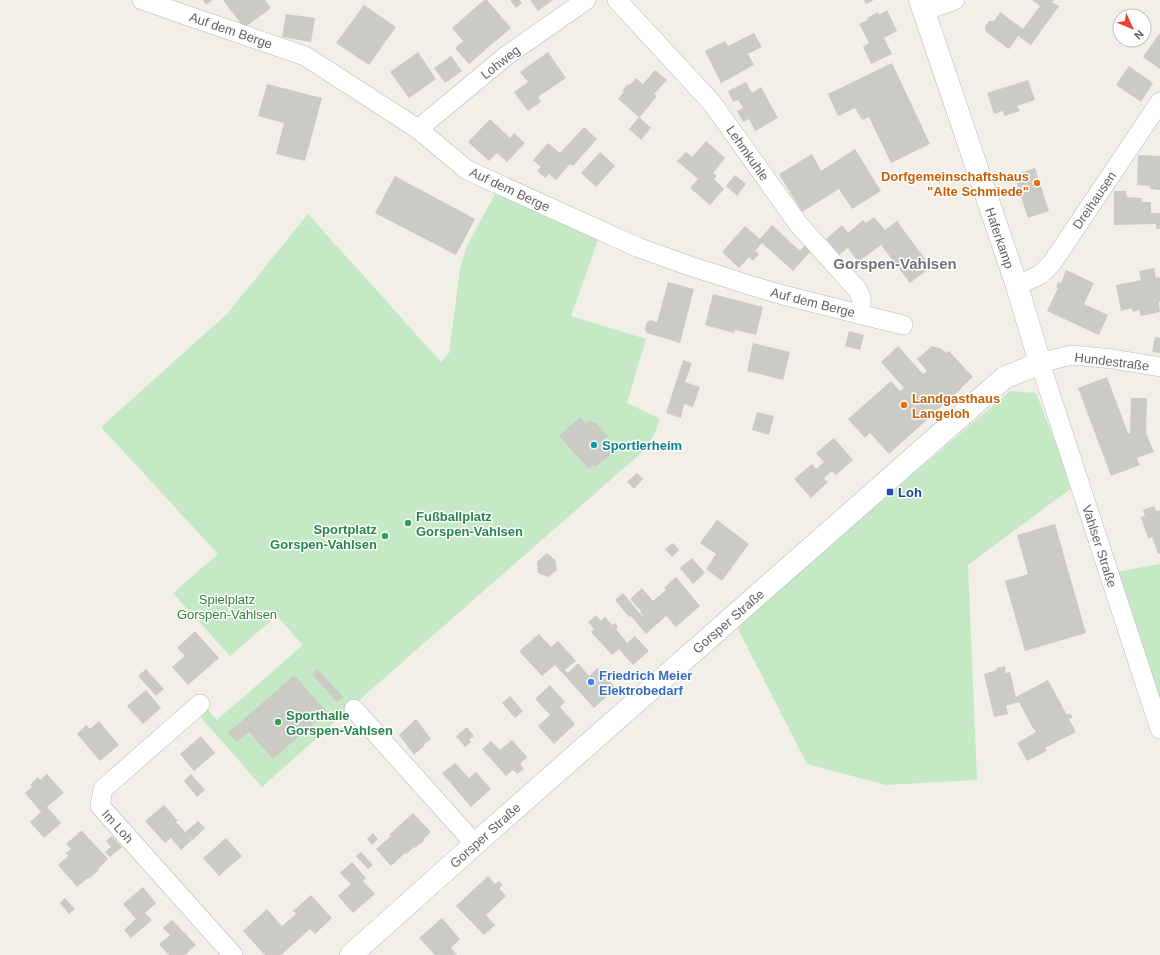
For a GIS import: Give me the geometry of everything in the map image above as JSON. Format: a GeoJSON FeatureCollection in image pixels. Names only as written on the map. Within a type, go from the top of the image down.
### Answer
{"type":"FeatureCollection","features":[{"type":"Feature","properties":{"kind":"street","name":"Auf dem Berge"},"geometry":{"type":"LineString","coordinates":[[142,0],[305,56],[418,129],[467,170],[637,247],[749,286],[903,326]]}},
{"type":"Feature","properties":{"kind":"street","name":"Lohweg"},"geometry":{"type":"LineString","coordinates":[[418,129],[506,56],[586,0]]}},
{"type":"Feature","properties":{"kind":"street","name":"Lehmkuhle"},"geometry":{"type":"LineString","coordinates":[[617,0],[712,103],[799,226],[857,289],[861,297],[862,304],[858,314]]}},
{"type":"Feature","properties":{"kind":"street"},"geometry":{"type":"LineString","coordinates":[[922,6],[956,0]]}},
{"type":"Feature","properties":{"kind":"street","name":"Haferkamp"},"geometry":{"type":"LineString","coordinates":[[922,6],[1017,286],[1040,363]]}},
{"type":"Feature","properties":{"kind":"street","name":"Dreihausen"},"geometry":{"type":"LineString","coordinates":[[1017,286],[1041,274],[1052,263],[1160,102]]}},
{"type":"Feature","properties":{"kind":"street","name":"Hundestraße"},"geometry":{"type":"LineString","coordinates":[[1040,363],[1071,355],[1113,359],[1160,367]]}},
{"type":"Feature","properties":{"kind":"street","name":"Vahlser Straße"},"geometry":{"type":"LineString","coordinates":[[1040,363],[1160,729]]}},
{"type":"Feature","properties":{"kind":"street","name":"Gorsper Straße"},"geometry":{"type":"LineString","coordinates":[[351,955],[1004,378],[1040,363]]}},
{"type":"Feature","properties":{"kind":"street","name":"Im Loh"},"geometry":{"type":"LineString","coordinates":[[200,704],[103,789],[100,806],[233,955]]}},
{"type":"Feature","properties":{"kind":"street"},"geometry":{"type":"LineString","coordinates":[[354,709],[475,844]]}},
{"type":"Feature","properties":{"kind":"green space","name":"Spielplatz Gorspen-Vahlsen"},"geometry":{"type":"Polygon","coordinates":[[[496,192],[599,237],[571,316],[646,339],[627,403],[660,419],[654,435],[640,454],[262,787],[199,715],[206,708],[217,720],[303,645],[277,616],[230,656],[173,593],[218,554],[101,427],[227,314],[308,214],[441,362],[449,353],[460,269],[467,246],[496,192]]]}},
{"type":"Feature","properties":{"kind":"green space"},"geometry":{"type":"Polygon","coordinates":[[[1010,391],[1036,393],[1073,487],[968,565],[977,780],[886,785],[807,764],[736,625],[1010,391]]]}},
{"type":"Feature","properties":{"kind":"green space"},"geometry":{"type":"Polygon","coordinates":[[[1160,564],[1160,704],[1117,572],[1160,564]]]}},
{"type":"Feature","properties":{"kind":"building"},"geometry":{"type":"Polygon","coordinates":[[[203,0],[212,0],[206,5],[203,0]]]}},
{"type":"Feature","properties":{"kind":"building"},"geometry":{"type":"Polygon","coordinates":[[[223,0],[265,0],[271,8],[244,28],[223,0]]]}},
{"type":"Feature","properties":{"kind":"building"},"geometry":{"type":"Polygon","coordinates":[[[484,0],[487,0],[511,28],[469,64],[455,48],[463,41],[452,28],[484,0]]]}},
{"type":"Feature","properties":{"kind":"building"},"geometry":{"type":"Polygon","coordinates":[[[510,0],[520,0],[522,3],[516,8],[510,0]]]}},
{"type":"Feature","properties":{"kind":"building"},"geometry":{"type":"Polygon","coordinates":[[[530,0],[553,0],[538,11],[530,0]]]}},
{"type":"Feature","properties":{"kind":"building"},"geometry":{"type":"Polygon","coordinates":[[[864,0],[874,0],[866,4],[864,0]]]}},
{"type":"Feature","properties":{"kind":"building"},"geometry":{"type":"Polygon","coordinates":[[[1032,0],[1054,0],[1052,2],[1059,6],[1031,45],[1018,36],[1009,49],[986,32],[985,26],[989,21],[994,21],[1000,12],[1023,29],[1040,6],[1032,0]]]}},
{"type":"Feature","properties":{"kind":"building"},"geometry":{"type":"Polygon","coordinates":[[[364,5],[396,27],[369,65],[336,43],[364,5]]]}},
{"type":"Feature","properties":{"kind":"building"},"geometry":{"type":"Polygon","coordinates":[[[887,10],[897,31],[884,38],[892,54],[871,64],[863,47],[869,43],[859,24],[868,20],[867,18],[878,12],[879,15],[887,10]]]}},
{"type":"Feature","properties":{"kind":"building"},"geometry":{"type":"Polygon","coordinates":[[[286,14],[315,18],[311,42],[282,37],[286,14]]]}},
{"type":"Feature","properties":{"kind":"building"},"geometry":{"type":"Polygon","coordinates":[[[754,33],[762,47],[748,54],[754,65],[721,83],[705,51],[725,41],[728,46],[754,33]]]}},
{"type":"Feature","properties":{"kind":"building"},"geometry":{"type":"Polygon","coordinates":[[[1159,34],[1160,69],[1143,57],[1149,48],[1152,48],[1152,44],[1159,34]]]}},
{"type":"Feature","properties":{"kind":"building"},"geometry":{"type":"Polygon","coordinates":[[[418,52],[436,79],[409,98],[390,72],[418,52]]]}},
{"type":"Feature","properties":{"kind":"building"},"geometry":{"type":"Polygon","coordinates":[[[548,52],[566,78],[538,97],[541,102],[528,111],[514,92],[528,82],[520,72],[548,52]]]}},
{"type":"Feature","properties":{"kind":"building"},"geometry":{"type":"Polygon","coordinates":[[[451,56],[462,71],[445,83],[434,68],[451,56]]]}},
{"type":"Feature","properties":{"kind":"building"},"geometry":{"type":"Polygon","coordinates":[[[892,63],[930,144],[891,163],[869,117],[862,120],[855,108],[838,116],[828,94],[892,63]]]}},
{"type":"Feature","properties":{"kind":"building"},"geometry":{"type":"Polygon","coordinates":[[[1129,66],[1153,83],[1141,102],[1116,85],[1129,66]]]}},
{"type":"Feature","properties":{"kind":"building"},"geometry":{"type":"Polygon","coordinates":[[[655,70],[667,80],[654,94],[657,96],[639,117],[618,99],[628,84],[630,85],[636,78],[643,84],[655,70]]]}},
{"type":"Feature","properties":{"kind":"building"},"geometry":{"type":"Polygon","coordinates":[[[1028,80],[1035,100],[1017,106],[1020,111],[1004,116],[1003,111],[994,114],[987,93],[1028,80]]]}},
{"type":"Feature","properties":{"kind":"building"},"geometry":{"type":"Polygon","coordinates":[[[746,82],[752,93],[761,87],[778,118],[755,131],[749,119],[743,122],[737,111],[743,108],[738,100],[733,102],[728,91],[746,82]]]}},
{"type":"Feature","properties":{"kind":"building"},"geometry":{"type":"Polygon","coordinates":[[[267,84],[322,98],[305,161],[276,154],[284,123],[258,116],[267,84]]]}},
{"type":"Feature","properties":{"kind":"building"},"geometry":{"type":"Polygon","coordinates":[[[639,117],[651,128],[641,140],[629,129],[639,117]]]}},
{"type":"Feature","properties":{"kind":"building"},"geometry":{"type":"Polygon","coordinates":[[[490,119],[510,138],[514,133],[525,143],[507,162],[497,153],[489,161],[468,142],[490,119]]]}},
{"type":"Feature","properties":{"kind":"building"},"geometry":{"type":"Polygon","coordinates":[[[584,127],[597,139],[573,166],[570,164],[556,180],[549,174],[545,178],[537,171],[541,167],[533,160],[548,143],[560,153],[584,127]]]}},
{"type":"Feature","properties":{"kind":"building"},"geometry":{"type":"Polygon","coordinates":[[[706,141],[725,158],[713,173],[717,176],[714,179],[724,189],[710,205],[690,188],[698,179],[677,161],[686,152],[692,157],[706,141]]]}},
{"type":"Feature","properties":{"kind":"building"},"geometry":{"type":"Polygon","coordinates":[[[855,149],[881,191],[852,209],[839,189],[802,212],[779,174],[812,154],[821,171],[855,149]]]}},
{"type":"Feature","properties":{"kind":"building"},"geometry":{"type":"Polygon","coordinates":[[[600,152],[615,166],[596,187],[581,173],[600,152]]]}},
{"type":"Feature","properties":{"kind":"building"},"geometry":{"type":"Polygon","coordinates":[[[1138,155],[1160,156],[1160,190],[1150,189],[1150,186],[1137,185],[1138,155]]]}},
{"type":"Feature","properties":{"kind":"building"},"geometry":{"type":"Polygon","coordinates":[[[1035,168],[1049,211],[1028,218],[1014,175],[1035,168]]]}},
{"type":"Feature","properties":{"kind":"building"},"geometry":{"type":"Polygon","coordinates":[[[735,175],[746,184],[737,196],[726,186],[735,175]]]}},
{"type":"Feature","properties":{"kind":"building"},"geometry":{"type":"Polygon","coordinates":[[[395,176],[475,219],[456,255],[375,213],[395,176]]]}},
{"type":"Feature","properties":{"kind":"building"},"geometry":{"type":"Polygon","coordinates":[[[1114,191],[1126,191],[1127,197],[1142,198],[1142,202],[1151,202],[1151,213],[1160,213],[1160,229],[1156,229],[1156,224],[1114,225],[1114,191]]]}},
{"type":"Feature","properties":{"kind":"building"},"geometry":{"type":"Polygon","coordinates":[[[874,217],[885,230],[897,221],[931,267],[910,283],[881,245],[858,262],[848,248],[839,255],[826,239],[842,225],[848,233],[863,220],[866,223],[874,217]]]}},
{"type":"Feature","properties":{"kind":"building"},"geometry":{"type":"Polygon","coordinates":[[[772,225],[800,251],[806,244],[812,250],[793,271],[762,243],[755,251],[759,254],[753,261],[749,257],[739,268],[722,252],[745,226],[760,239],[772,225]]]}},
{"type":"Feature","properties":{"kind":"building"},"geometry":{"type":"Polygon","coordinates":[[[1154,268],[1156,278],[1160,277],[1160,312],[1141,316],[1139,310],[1133,312],[1132,308],[1121,311],[1116,285],[1141,280],[1139,271],[1154,268]]]}},
{"type":"Feature","properties":{"kind":"building"},"geometry":{"type":"Polygon","coordinates":[[[1066,270],[1094,283],[1084,304],[1108,315],[1099,335],[1047,311],[1058,288],[1056,287],[1058,282],[1061,283],[1066,270]]]}},
{"type":"Feature","properties":{"kind":"building"},"geometry":{"type":"Polygon","coordinates":[[[668,282],[694,289],[680,343],[647,333],[645,330],[647,322],[650,320],[657,322],[668,282]]]}},
{"type":"Feature","properties":{"kind":"building"},"geometry":{"type":"Polygon","coordinates":[[[713,294],[763,307],[756,335],[735,330],[734,333],[705,325],[713,294]]]}},
{"type":"Feature","properties":{"kind":"building"},"geometry":{"type":"Polygon","coordinates":[[[849,331],[864,335],[860,350],[845,346],[849,331]]]}},
{"type":"Feature","properties":{"kind":"building"},"geometry":{"type":"Polygon","coordinates":[[[1155,337],[1160,338],[1160,353],[1152,352],[1155,337]]]}},
{"type":"Feature","properties":{"kind":"building"},"geometry":{"type":"Polygon","coordinates":[[[753,343],[790,352],[783,380],[747,371],[753,343]]]}},
{"type":"Feature","properties":{"kind":"building","name":"Landgasthaus Langeloh"},"geometry":{"type":"Polygon","coordinates":[[[898,346],[923,374],[927,371],[917,359],[932,346],[942,349],[946,353],[949,351],[973,377],[889,454],[870,433],[865,438],[848,419],[891,381],[900,391],[904,388],[881,362],[898,346]]]}},
{"type":"Feature","properties":{"kind":"building"},"geometry":{"type":"Polygon","coordinates":[[[683,360],[692,363],[685,382],[700,387],[693,407],[684,404],[681,418],[666,413],[683,360]]]}},
{"type":"Feature","properties":{"kind":"building"},"geometry":{"type":"Polygon","coordinates":[[[1107,377],[1128,433],[1130,433],[1131,398],[1147,398],[1146,433],[1154,452],[1137,458],[1140,465],[1111,476],[1078,388],[1107,377]]]}},
{"type":"Feature","properties":{"kind":"building"},"geometry":{"type":"Polygon","coordinates":[[[757,412],[774,416],[769,435],[752,430],[757,412]]]}},
{"type":"Feature","properties":{"kind":"building"},"geometry":{"type":"Polygon","coordinates":[[[580,417],[586,424],[589,421],[596,423],[608,436],[601,442],[612,453],[596,467],[594,465],[589,469],[559,436],[580,417]]]}},
{"type":"Feature","properties":{"kind":"building"},"geometry":{"type":"Polygon","coordinates":[[[834,438],[853,460],[836,475],[832,471],[824,478],[828,482],[811,498],[794,479],[812,464],[816,469],[824,462],[816,453],[834,438]]]}},
{"type":"Feature","properties":{"kind":"building"},"geometry":{"type":"Polygon","coordinates":[[[637,473],[643,479],[634,489],[627,482],[637,473]]]}},
{"type":"Feature","properties":{"kind":"building"},"geometry":{"type":"Polygon","coordinates":[[[1154,506],[1156,511],[1160,510],[1160,554],[1158,554],[1152,537],[1148,538],[1141,517],[1145,516],[1143,510],[1154,506]]]}},
{"type":"Feature","properties":{"kind":"building"},"geometry":{"type":"Polygon","coordinates":[[[717,520],[749,544],[722,581],[706,569],[716,554],[700,543],[717,520]]]}},
{"type":"Feature","properties":{"kind":"building"},"geometry":{"type":"Polygon","coordinates":[[[1055,524],[1086,633],[1025,651],[1005,581],[1028,574],[1017,535],[1055,524]]]}},
{"type":"Feature","properties":{"kind":"building"},"geometry":{"type":"Polygon","coordinates":[[[673,543],[679,550],[672,557],[665,549],[673,543]]]}},
{"type":"Feature","properties":{"kind":"building"},"geometry":{"type":"Polygon","coordinates":[[[547,553],[555,559],[557,570],[548,577],[538,573],[537,562],[547,553]]]}},
{"type":"Feature","properties":{"kind":"building"},"geometry":{"type":"Polygon","coordinates":[[[692,558],[705,573],[693,584],[680,568],[692,558]]]}},
{"type":"Feature","properties":{"kind":"building"},"geometry":{"type":"Polygon","coordinates":[[[676,577],[700,606],[676,627],[666,616],[646,634],[615,600],[623,593],[642,616],[641,611],[630,599],[642,588],[653,601],[666,590],[664,588],[676,577]]]}},
{"type":"Feature","properties":{"kind":"building"},"geometry":{"type":"Polygon","coordinates":[[[596,615],[601,621],[605,617],[612,625],[615,623],[618,627],[616,629],[627,643],[635,636],[649,651],[633,665],[619,649],[612,655],[591,632],[594,629],[588,622],[596,615]]]}},
{"type":"Feature","properties":{"kind":"building"},"geometry":{"type":"Polygon","coordinates":[[[195,631],[219,658],[188,685],[172,667],[185,656],[177,648],[195,631]]]}},
{"type":"Feature","properties":{"kind":"building"},"geometry":{"type":"Polygon","coordinates":[[[539,634],[551,647],[558,641],[576,661],[565,670],[568,673],[578,663],[589,676],[598,668],[616,688],[594,708],[555,665],[542,676],[519,651],[539,634]]]}},
{"type":"Feature","properties":{"kind":"building"},"geometry":{"type":"Polygon","coordinates":[[[1005,666],[1006,673],[1010,672],[1016,697],[1048,680],[1067,715],[1070,713],[1073,718],[1069,719],[1076,732],[1045,748],[1047,751],[1027,761],[1017,743],[1036,732],[1019,702],[1006,706],[1008,714],[994,717],[984,674],[997,670],[996,668],[1005,666]]]}},
{"type":"Feature","properties":{"kind":"building"},"geometry":{"type":"Polygon","coordinates":[[[146,669],[164,689],[156,696],[138,676],[146,669]]]}},
{"type":"Feature","properties":{"kind":"building"},"geometry":{"type":"Polygon","coordinates":[[[317,669],[343,697],[337,702],[312,674],[317,669]]]}},
{"type":"Feature","properties":{"kind":"building","name":"Sporthalle Gorspen-Vahlsen"},"geometry":{"type":"Polygon","coordinates":[[[294,675],[327,712],[273,759],[249,732],[237,742],[228,733],[294,675]]]}},
{"type":"Feature","properties":{"kind":"building"},"geometry":{"type":"Polygon","coordinates":[[[550,685],[565,702],[560,707],[575,724],[554,744],[538,726],[550,715],[535,699],[550,685]]]}},
{"type":"Feature","properties":{"kind":"building"},"geometry":{"type":"Polygon","coordinates":[[[146,690],[161,708],[143,724],[127,706],[146,690]]]}},
{"type":"Feature","properties":{"kind":"building"},"geometry":{"type":"Polygon","coordinates":[[[510,696],[523,711],[515,718],[502,703],[510,696]]]}},
{"type":"Feature","properties":{"kind":"building"},"geometry":{"type":"Polygon","coordinates":[[[416,719],[431,739],[414,755],[399,735],[416,719]]]}},
{"type":"Feature","properties":{"kind":"building"},"geometry":{"type":"Polygon","coordinates":[[[99,721],[119,745],[100,761],[77,734],[86,725],[90,729],[99,721]]]}},
{"type":"Feature","properties":{"kind":"building"},"geometry":{"type":"Polygon","coordinates":[[[467,727],[474,736],[469,740],[471,742],[465,747],[456,736],[467,727]]]}},
{"type":"Feature","properties":{"kind":"building"},"geometry":{"type":"Polygon","coordinates":[[[201,736],[215,753],[194,771],[180,754],[201,736]]]}},
{"type":"Feature","properties":{"kind":"building"},"geometry":{"type":"Polygon","coordinates":[[[512,740],[527,757],[520,764],[524,769],[517,774],[513,770],[506,776],[482,749],[491,741],[500,750],[512,740]]]}},
{"type":"Feature","properties":{"kind":"building"},"geometry":{"type":"Polygon","coordinates":[[[455,763],[469,778],[476,772],[491,789],[471,807],[442,773],[455,763]]]}},
{"type":"Feature","properties":{"kind":"building"},"geometry":{"type":"Polygon","coordinates":[[[47,774],[64,793],[47,807],[61,823],[44,838],[30,822],[41,812],[25,793],[32,787],[30,785],[38,777],[40,780],[47,774]]]}},
{"type":"Feature","properties":{"kind":"building"},"geometry":{"type":"Polygon","coordinates":[[[191,774],[205,790],[197,797],[184,781],[191,774]]]}},
{"type":"Feature","properties":{"kind":"building"},"geometry":{"type":"Polygon","coordinates":[[[164,805],[177,820],[180,818],[176,822],[185,832],[198,821],[205,828],[193,840],[187,834],[192,840],[181,850],[171,838],[165,843],[145,821],[164,805]]]}},
{"type":"Feature","properties":{"kind":"building"},"geometry":{"type":"Polygon","coordinates":[[[413,813],[431,832],[423,840],[424,841],[406,854],[405,853],[391,866],[376,849],[413,813]]]}},
{"type":"Feature","properties":{"kind":"building"},"geometry":{"type":"Polygon","coordinates":[[[81,831],[108,859],[98,869],[99,870],[77,887],[58,865],[68,856],[66,853],[71,849],[66,844],[81,831]]]}},
{"type":"Feature","properties":{"kind":"building"},"geometry":{"type":"Polygon","coordinates":[[[373,833],[378,839],[372,845],[367,839],[373,833]]]}},
{"type":"Feature","properties":{"kind":"building"},"geometry":{"type":"Polygon","coordinates":[[[112,836],[122,847],[110,857],[105,852],[111,847],[106,841],[112,836]]]}},
{"type":"Feature","properties":{"kind":"building"},"geometry":{"type":"Polygon","coordinates":[[[226,838],[242,856],[219,876],[203,858],[226,838]]]}},
{"type":"Feature","properties":{"kind":"building"},"geometry":{"type":"Polygon","coordinates":[[[361,852],[373,865],[368,869],[356,856],[361,852]]]}},
{"type":"Feature","properties":{"kind":"building"},"geometry":{"type":"Polygon","coordinates":[[[352,862],[366,878],[363,881],[375,894],[353,913],[338,896],[351,884],[340,873],[352,862]]]}},
{"type":"Feature","properties":{"kind":"building"},"geometry":{"type":"Polygon","coordinates":[[[488,876],[495,884],[499,881],[503,885],[499,888],[506,896],[486,915],[495,925],[484,935],[456,906],[488,876]]]}},
{"type":"Feature","properties":{"kind":"building"},"geometry":{"type":"Polygon","coordinates":[[[143,887],[156,903],[145,913],[152,920],[131,938],[124,930],[136,919],[123,904],[143,887]]]}},
{"type":"Feature","properties":{"kind":"building"},"geometry":{"type":"Polygon","coordinates":[[[311,895],[332,918],[315,934],[310,929],[281,955],[265,955],[243,931],[267,909],[282,926],[296,914],[293,911],[311,895]]]}},
{"type":"Feature","properties":{"kind":"building"},"geometry":{"type":"Polygon","coordinates":[[[65,898],[75,909],[69,914],[60,903],[65,898]]]}},
{"type":"Feature","properties":{"kind":"building"},"geometry":{"type":"Polygon","coordinates":[[[442,918],[460,939],[451,948],[457,955],[435,955],[419,938],[442,918]]]}},
{"type":"Feature","properties":{"kind":"building"},"geometry":{"type":"Polygon","coordinates":[[[172,920],[196,945],[185,955],[169,955],[159,944],[170,935],[163,928],[172,920]]]}},
{"type":"Feature","properties":{"kind":"place","name":"Dorfgemeinschaftshaus \"Alte Schmiede\""},"geometry":{"type":"Point","coordinates":[1037,183]}},
{"type":"Feature","properties":{"kind":"place","name":"Landgasthaus Langeloh"},"geometry":{"type":"Point","coordinates":[904,405]}},
{"type":"Feature","properties":{"kind":"place","name":"Sportlerheim"},"geometry":{"type":"Point","coordinates":[594,445]}},
{"type":"Feature","properties":{"kind":"place","name":"Loh"},"geometry":{"type":"Point","coordinates":[890,492]}},
{"type":"Feature","properties":{"kind":"place","name":"Fußballplatz Gorspen-Vahlsen"},"geometry":{"type":"Point","coordinates":[408,523]}},
{"type":"Feature","properties":{"kind":"place","name":"Sportplatz Gorspen-Vahlsen"},"geometry":{"type":"Point","coordinates":[385,536]}},
{"type":"Feature","properties":{"kind":"place","name":"Friedrich Meier Elektrobedarf"},"geometry":{"type":"Point","coordinates":[591,682]}},
{"type":"Feature","properties":{"kind":"place","name":"Sporthalle Gorspen-Vahlsen"},"geometry":{"type":"Point","coordinates":[278,722]}},
{"type":"Feature","properties":{"kind":"district","name":"Gorspen-Vahlsen"},"geometry":{"type":"Point","coordinates":[895,264]}}]}
